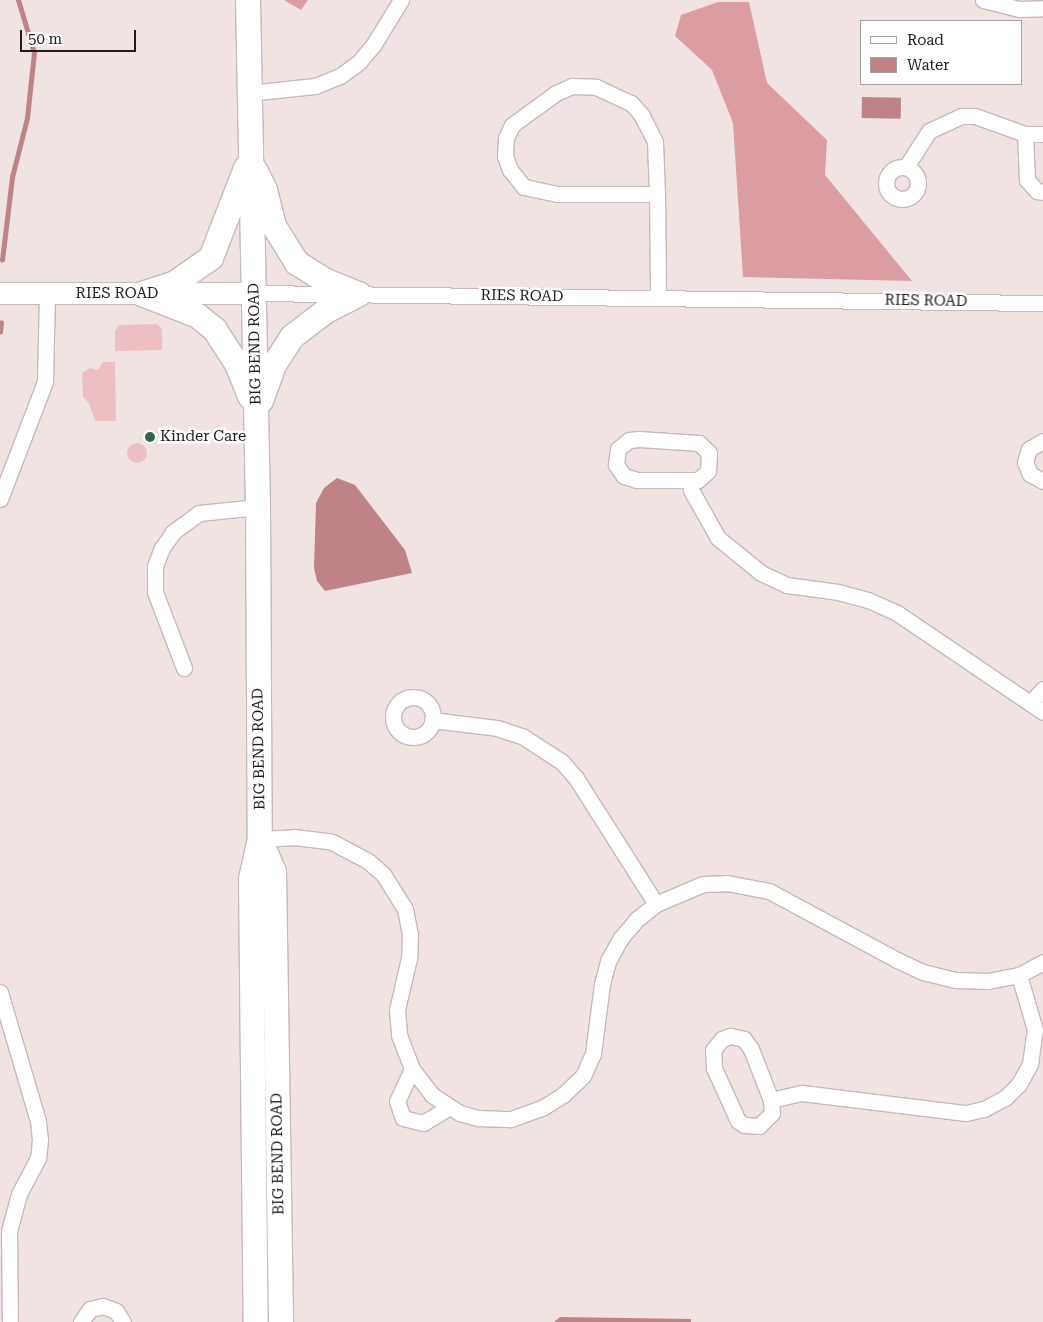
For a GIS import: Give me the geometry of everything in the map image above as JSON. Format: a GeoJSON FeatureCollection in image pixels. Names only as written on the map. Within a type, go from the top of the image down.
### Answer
{"type":"FeatureCollection","features":[{"type":"Feature","properties":{"kind":"main road","name":"BIG BEND ROAD"},"geometry":{"type":"LineString","coordinates":[[248,0],[248,93],[258,507],[260,839],[251,879],[256,1322]]}},
{"type":"Feature","properties":{"kind":"main road"},"geometry":{"type":"LineString","coordinates":[[142,294],[175,283],[211,258],[250,158]]}},
{"type":"Feature","properties":{"kind":"main road"},"geometry":{"type":"LineString","coordinates":[[250,158],[265,190],[274,226],[297,263],[326,281],[359,294]]}},
{"type":"Feature","properties":{"kind":"main road"},"geometry":{"type":"LineString","coordinates":[[142,294],[198,316],[215,330],[237,364],[256,414]]}},
{"type":"Feature","properties":{"kind":"main road"},"geometry":{"type":"LineString","coordinates":[[256,414],[274,366],[292,338],[326,310],[359,294]]}},
{"type":"Feature","properties":{"kind":"main road","name":"BIG BEND ROAD"},"geometry":{"type":"LineString","coordinates":[[260,839],[274,872],[281,1322]]}},
{"type":"Feature","properties":{"kind":"street"},"geometry":{"type":"LineString","coordinates":[[248,93],[314,86],[340,76],[359,62],[374,44],[401,0]]}},
{"type":"Feature","properties":{"kind":"street"},"geometry":{"type":"LineString","coordinates":[[983,0],[1020,9],[1043,8]]}},
{"type":"Feature","properties":{"kind":"street"},"geometry":{"type":"LineString","coordinates":[[657,194],[557,194],[524,187],[507,163],[506,138],[512,125],[556,92],[572,86],[596,87],[631,103],[641,114],[655,142],[657,194],[658,297]]}},
{"type":"Feature","properties":{"kind":"street"},"geometry":{"type":"LineString","coordinates":[[906,167],[929,131],[961,116],[975,116],[1025,134],[1043,134]]}},
{"type":"Feature","properties":{"kind":"street"},"geometry":{"type":"LineString","coordinates":[[1025,134],[1027,180],[1037,191],[1043,192]]}},
{"type":"Feature","properties":{"kind":"street","name":"RIES ROAD"},"geometry":{"type":"LineString","coordinates":[[0,293],[359,294],[1043,303]]}},
{"type":"Feature","properties":{"kind":"street"},"geometry":{"type":"LineString","coordinates":[[0,499],[45,382],[47,294]]}},
{"type":"Feature","properties":{"kind":"street"},"geometry":{"type":"LineString","coordinates":[[629,440],[699,443],[709,453],[710,464],[704,476],[690,480],[637,480],[624,476],[616,464],[618,449],[629,440]]}},
{"type":"Feature","properties":{"kind":"street"},"geometry":{"type":"LineString","coordinates":[[1043,441],[1029,449],[1025,462],[1030,474],[1043,481]]}},
{"type":"Feature","properties":{"kind":"street"},"geometry":{"type":"LineString","coordinates":[[690,480],[691,490],[718,538],[761,573],[787,585],[861,598],[898,613],[1043,712]]}},
{"type":"Feature","properties":{"kind":"street"},"geometry":{"type":"LineString","coordinates":[[184,668],[155,592],[155,566],[162,548],[173,532],[199,513],[258,507]]}},
{"type":"Feature","properties":{"kind":"street"},"geometry":{"type":"LineString","coordinates":[[1030,703],[1043,689]]}},
{"type":"Feature","properties":{"kind":"street"},"geometry":{"type":"LineString","coordinates":[[432,720],[497,728],[522,736],[562,762],[576,778],[656,904]]}},
{"type":"Feature","properties":{"kind":"street"},"geometry":{"type":"LineString","coordinates":[[260,839],[301,837],[332,842],[368,861],[395,891],[405,909],[410,934],[410,958],[397,1010],[399,1035],[412,1069],[432,1095],[450,1107],[478,1118],[511,1119],[542,1108],[563,1095],[583,1076],[594,1054],[602,984],[608,961],[621,938],[637,919],[656,904],[703,884],[727,883],[769,891],[922,972],[956,980],[988,981],[1019,975],[1043,962]]}},
{"type":"Feature","properties":{"kind":"street"},"geometry":{"type":"LineString","coordinates":[[770,1100],[802,1093],[966,1113],[984,1109],[1005,1098],[1036,1067],[1035,1030],[1019,975]]}},
{"type":"Feature","properties":{"kind":"street"},"geometry":{"type":"LineString","coordinates":[[0,992],[7,1043],[40,1140],[38,1158],[19,1194],[9,1232],[10,1322]]}},
{"type":"Feature","properties":{"kind":"street"},"geometry":{"type":"LineString","coordinates":[[730,1036],[744,1039],[751,1049],[770,1100],[772,1113],[763,1124],[751,1127],[738,1121],[714,1068],[713,1050],[722,1039],[730,1036]]}},
{"type":"Feature","properties":{"kind":"street"},"geometry":{"type":"LineString","coordinates":[[412,1069],[397,1101],[403,1118],[423,1123],[450,1107]]}},
{"type":"Feature","properties":{"kind":"street"},"geometry":{"type":"LineString","coordinates":[[81,1322],[90,1309],[103,1306],[116,1311],[123,1322]]}},
{"type":"Feature","properties":{"kind":"shaded area"},"geometry":{"type":"Polygon","coordinates":[[[284,0],[308,0],[301,10],[284,0]]]}},
{"type":"Feature","properties":{"kind":"shaded area"},"geometry":{"type":"Polygon","coordinates":[[[718,2],[749,2],[767,83],[827,140],[825,175],[912,281],[743,277],[733,123],[712,70],[675,36],[681,15],[718,2]]]}},
{"type":"Feature","properties":{"kind":"shaded area"},"geometry":{"type":"Polygon","coordinates":[[[157,324],[162,329],[162,350],[115,351],[115,331],[119,325],[157,324]]]}},
{"type":"Feature","properties":{"kind":"shaded area"},"geometry":{"type":"Polygon","coordinates":[[[103,362],[115,362],[116,421],[95,421],[89,403],[83,397],[82,373],[90,368],[98,370],[103,362]]]}},
{"type":"Feature","properties":{"kind":"shaded area"},"geometry":{"type":"Polygon","coordinates":[[[137,443],[144,446],[147,453],[144,460],[137,463],[130,460],[127,453],[130,446],[137,443]]]}},
{"type":"Feature","properties":{"kind":"water"},"geometry":{"type":"Polygon","coordinates":[[[862,97],[901,98],[901,119],[862,118],[862,97]]]}},
{"type":"Feature","properties":{"kind":"water"},"geometry":{"type":"Polygon","coordinates":[[[337,478],[355,485],[405,550],[412,573],[325,591],[317,581],[314,568],[316,503],[324,488],[337,478]]]}},
{"type":"Feature","properties":{"kind":"water"},"geometry":{"type":"Polygon","coordinates":[[[560,1317],[691,1319],[691,1322],[554,1322],[560,1317]]]}},
{"type":"Feature","properties":{"kind":"waterway"},"geometry":{"type":"LineString","coordinates":[[2,260],[12,177],[27,118],[34,53],[18,0]]}},
{"type":"Feature","properties":{"kind":"waterway"},"geometry":{"type":"LineString","coordinates":[[0,332],[1,323]]}},
{"type":"Feature","properties":{"kind":"place","name":"Kinder Care"},"geometry":{"type":"Point","coordinates":[150,437]}}]}
